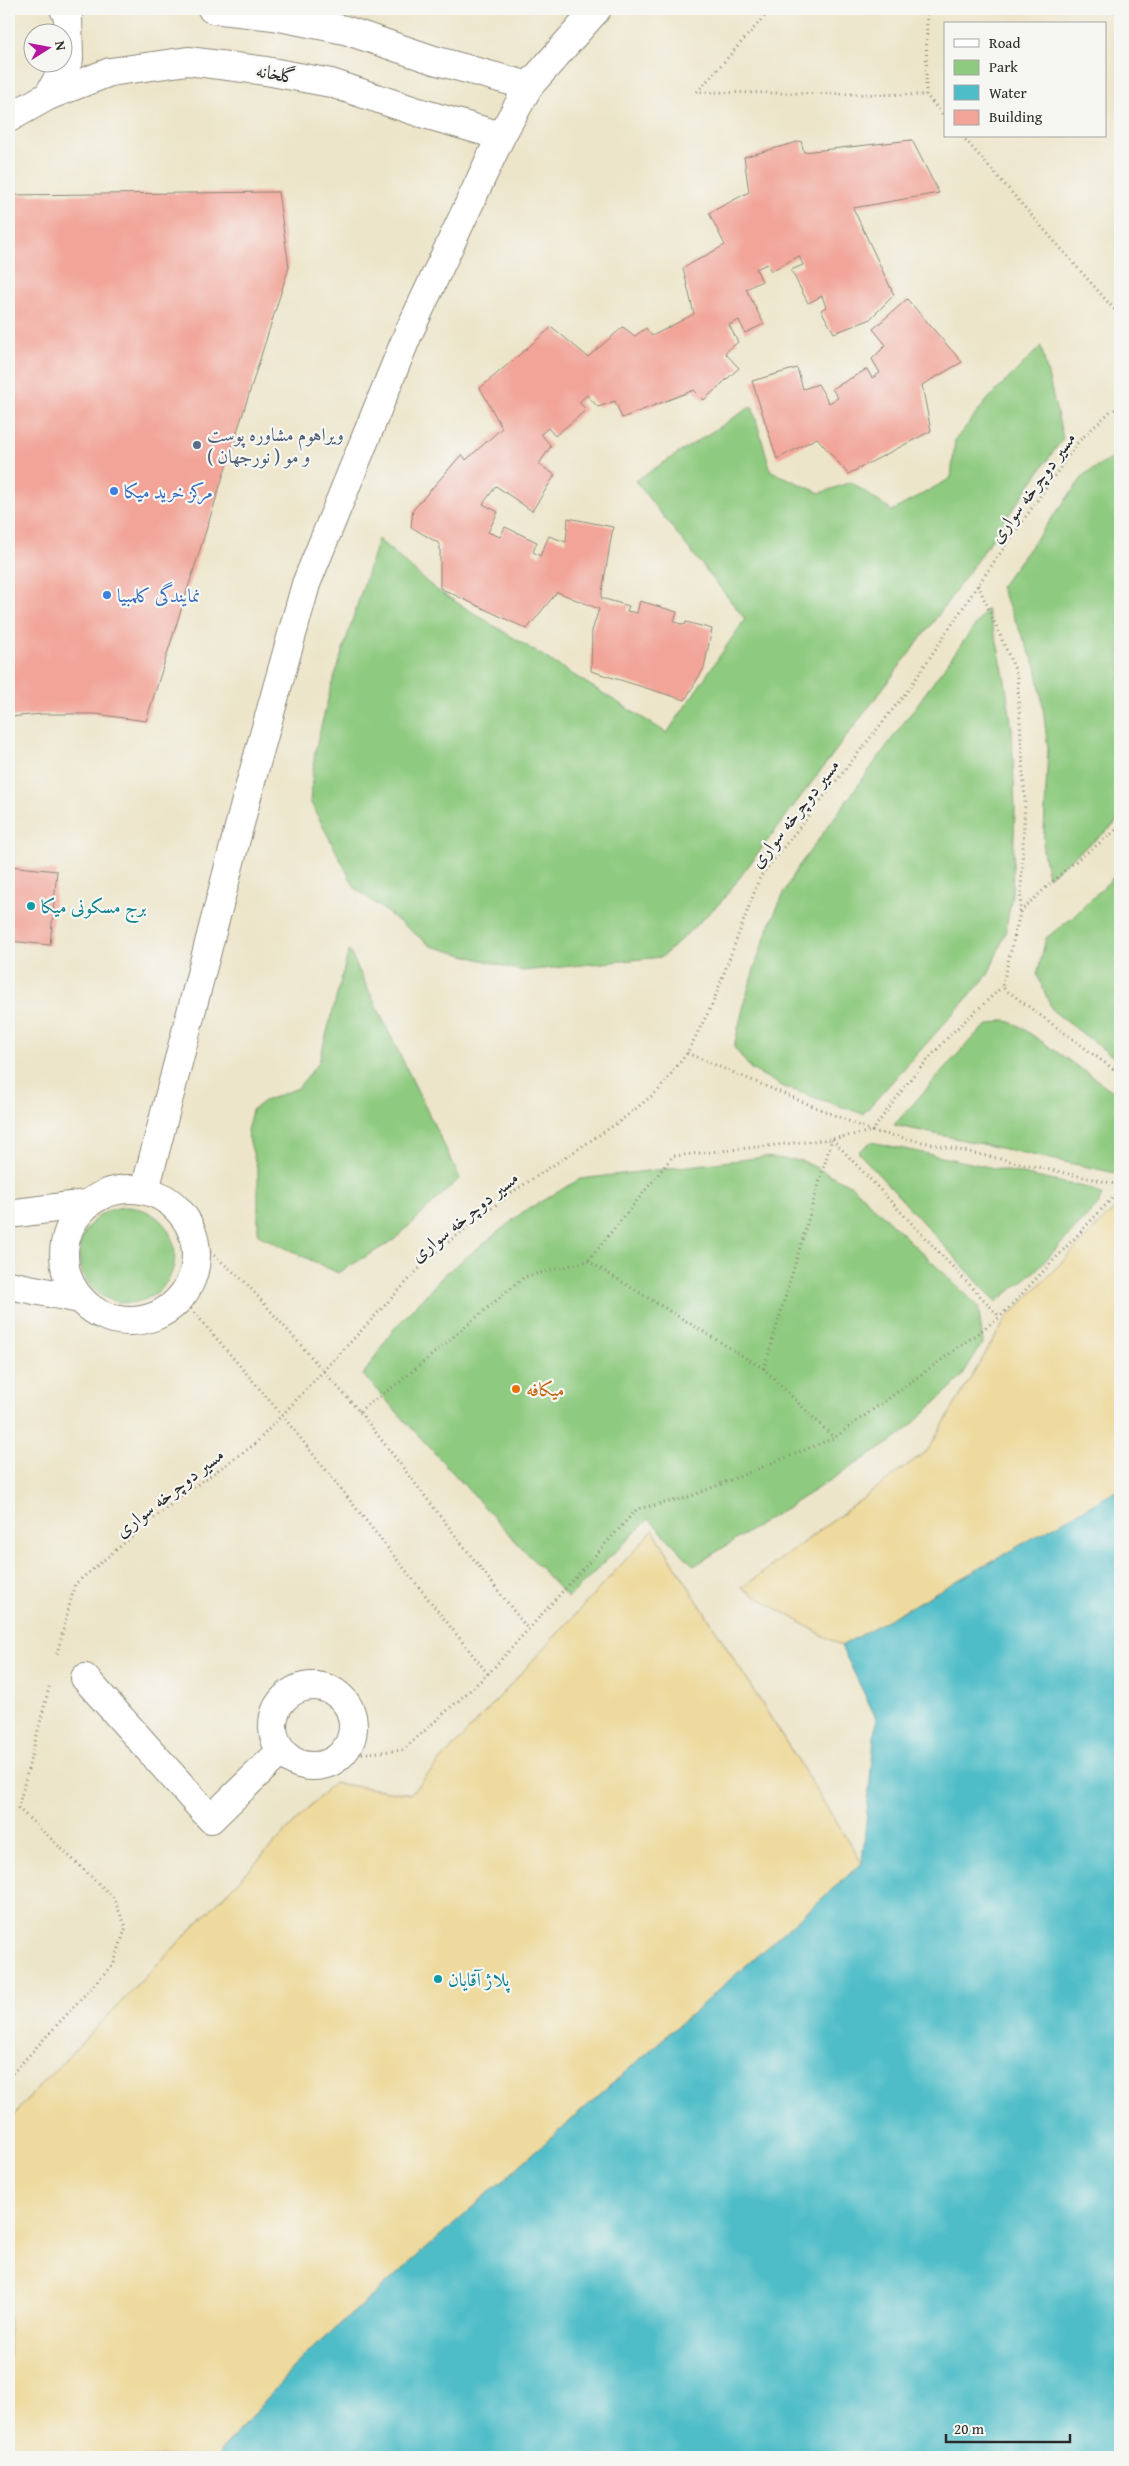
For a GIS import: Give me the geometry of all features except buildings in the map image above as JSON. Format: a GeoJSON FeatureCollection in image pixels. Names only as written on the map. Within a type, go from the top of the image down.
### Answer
{"type":"FeatureCollection","features":[{"type":"Feature","properties":{"kind":"street"},"geometry":{"type":"LineString","coordinates":[[48,96],[69,59],[68,16],[64,9]]}},
{"type":"Feature","properties":{"kind":"street"},"geometry":{"type":"LineString","coordinates":[[212,9],[274,16],[345,30],[434,60],[529,86]]}},
{"type":"Feature","properties":{"kind":"street"},"geometry":{"type":"LineString","coordinates":[[145,1190],[250,785],[306,584],[408,334],[502,136],[529,86],[597,9]]}},
{"type":"Feature","properties":{"kind":"street","name":"گلخانه"},"geometry":{"type":"LineString","coordinates":[[9,118],[48,96],[110,72],[188,61],[266,71],[332,83],[418,112],[502,136]]}},
{"type":"Feature","properties":{"kind":"street"},"geometry":{"type":"LineString","coordinates":[[124,1188],[145,1190],[173,1203],[186,1219],[195,1238],[196,1259],[192,1280],[181,1297],[166,1312],[146,1320],[126,1321],[105,1317],[80,1299],[69,1281],[64,1261],[65,1240],[73,1221],[86,1204],[104,1193],[124,1188]]}},
{"type":"Feature","properties":{"kind":"street"},"geometry":{"type":"LineString","coordinates":[[9,1214],[86,1204]]}},
{"type":"Feature","properties":{"kind":"street"},"geometry":{"type":"LineString","coordinates":[[9,1285],[80,1299]]}},
{"type":"Feature","properties":{"kind":"street"},"geometry":{"type":"LineString","coordinates":[[85,1678],[211,1819],[281,1751]]}},
{"type":"Feature","properties":{"kind":"street"},"geometry":{"type":"LineString","coordinates":[[315,1685],[337,1692],[351,1711],[352,1734],[342,1755],[322,1766],[299,1765],[281,1751],[272,1730],[276,1707],[292,1690],[315,1685]]}},
{"type":"Feature","properties":{"kind":"path"},"geometry":{"type":"LineString","coordinates":[[771,9],[697,92],[926,95]]}},
{"type":"Feature","properties":{"kind":"path"},"geometry":{"type":"LineString","coordinates":[[927,9],[926,95],[944,116]]}},
{"type":"Feature","properties":{"kind":"path"},"geometry":{"type":"LineString","coordinates":[[964,138],[1120,316]]}},
{"type":"Feature","properties":{"kind":"path","name":"مسیر دوچرخه سواری"},"geometry":{"type":"LineString","coordinates":[[56,1659],[75,1584],[181,1496],[255,1444],[432,1255],[511,1193],[619,1122],[658,1091],[688,1053],[712,1005],[760,877],[909,689],[978,585],[1078,442],[1110,412],[1120,407]]}},
{"type":"Feature","properties":{"kind":"path"},"geometry":{"type":"LineString","coordinates":[[359,1411],[402,1381],[524,1277],[588,1261],[673,1156],[832,1139],[872,1131],[912,1077],[953,1032],[1002,987],[1020,912],[1025,802],[1017,674],[978,585]]}},
{"type":"Feature","properties":{"kind":"path"},"geometry":{"type":"LineString","coordinates":[[1020,912],[1066,869],[1120,827]]}},
{"type":"Feature","properties":{"kind":"path"},"geometry":{"type":"LineString","coordinates":[[1002,987],[1120,1074]]}},
{"type":"Feature","properties":{"kind":"path"},"geometry":{"type":"LineString","coordinates":[[688,1053],[872,1131],[1120,1185]]}},
{"type":"Feature","properties":{"kind":"path"},"geometry":{"type":"LineString","coordinates":[[832,1139],[1000,1317]]}},
{"type":"Feature","properties":{"kind":"path"},"geometry":{"type":"LineString","coordinates":[[764,1369],[832,1139]]}},
{"type":"Feature","properties":{"kind":"path"},"geometry":{"type":"LineString","coordinates":[[342,1755],[402,1750],[488,1674],[527,1628],[637,1509],[686,1498],[834,1438],[1000,1317],[1120,1190]]}},
{"type":"Feature","properties":{"kind":"path"},"geometry":{"type":"LineString","coordinates":[[195,1238],[244,1281],[359,1411],[527,1628]]}},
{"type":"Feature","properties":{"kind":"path"},"geometry":{"type":"LineString","coordinates":[[588,1261],[764,1369],[834,1438]]}},
{"type":"Feature","properties":{"kind":"path"},"geometry":{"type":"LineString","coordinates":[[181,1297],[282,1415],[488,1674]]}},
{"type":"Feature","properties":{"kind":"path"},"geometry":{"type":"LineString","coordinates":[[9,2077],[114,1963],[126,1927],[113,1897],[18,1808],[51,1677]]}},
{"type":"Feature","properties":{"kind":"green space"},"geometry":{"type":"Polygon","coordinates":[[[1041,346],[1063,438],[937,617],[721,902],[662,957],[522,971],[431,946],[355,888],[310,801],[315,751],[330,691],[378,539],[435,589],[667,733],[745,619],[635,481],[752,406],[771,471],[820,493],[851,482],[892,511],[951,478],[955,440],[989,398],[1041,346]]]}},
{"type":"Feature","properties":{"kind":"green space"},"geometry":{"type":"Polygon","coordinates":[[[1120,454],[1120,817],[1113,826],[1048,877],[1043,851],[1048,749],[1042,700],[1036,667],[1000,587],[1085,474],[1120,454]]]}},
{"type":"Feature","properties":{"kind":"green space"},"geometry":{"type":"Polygon","coordinates":[[[987,609],[997,642],[1012,728],[1015,809],[1012,894],[1005,934],[988,975],[863,1114],[784,1087],[751,1069],[734,1047],[739,1023],[758,956],[775,913],[796,870],[987,609]]]}},
{"type":"Feature","properties":{"kind":"green space"},"geometry":{"type":"Polygon","coordinates":[[[1120,871],[1120,1062],[1053,1011],[1037,975],[1046,938],[1072,918],[1120,871]]]}},
{"type":"Feature","properties":{"kind":"green space"},"geometry":{"type":"Polygon","coordinates":[[[349,950],[460,1178],[394,1240],[338,1273],[258,1235],[258,1172],[247,1131],[252,1110],[264,1101],[298,1088],[319,1062],[349,950]]]}},
{"type":"Feature","properties":{"kind":"green space"},"geometry":{"type":"Polygon","coordinates":[[[1005,1020],[1018,1025],[1120,1096],[1120,1174],[894,1125],[975,1035],[988,1025],[1005,1020]]]}},
{"type":"Feature","properties":{"kind":"green space"},"geometry":{"type":"Polygon","coordinates":[[[871,1142],[1088,1188],[1102,1194],[1098,1205],[1035,1271],[996,1302],[858,1152],[871,1142]]]}},
{"type":"Feature","properties":{"kind":"green space"},"geometry":{"type":"Polygon","coordinates":[[[764,1157],[803,1161],[852,1186],[978,1306],[983,1342],[960,1379],[899,1437],[694,1566],[649,1519],[568,1598],[363,1375],[393,1330],[445,1274],[523,1212],[580,1179],[764,1157]]]}},
{"type":"Feature","properties":{"kind":"green space"},"geometry":{"type":"Polygon","coordinates":[[[127,1207],[145,1211],[161,1221],[171,1237],[175,1255],[171,1273],[161,1289],[145,1299],[127,1303],[109,1299],[93,1289],[83,1273],[79,1255],[83,1237],[93,1221],[109,1211],[127,1207]]]}},
{"type":"Feature","properties":{"kind":"sand"},"geometry":{"type":"Polygon","coordinates":[[[1120,1203],[1120,1489],[841,1646],[742,1588],[928,1450],[1006,1319],[1120,1203]]]}},
{"type":"Feature","properties":{"kind":"sand","name":"پلاژ آقایان"},"geometry":{"type":"Polygon","coordinates":[[[653,1530],[862,1863],[303,2357],[216,2457],[9,2457],[9,2122],[32,2094],[333,1783],[410,1794],[653,1530]]]}},
{"type":"Feature","properties":{"kind":"water"},"geometry":{"type":"Polygon","coordinates":[[[1120,1489],[1120,2457],[216,2457],[303,2357],[862,1863],[876,1718],[841,1646],[1120,1489]]]}},
{"type":"Feature","properties":{"kind":"place","name":"ویراهوم مشاوره پوست و مو ( نورجهان )"},"geometry":{"type":"Point","coordinates":[197,445]}},
{"type":"Feature","properties":{"kind":"place","name":"مرکز خرید میکا"},"geometry":{"type":"Point","coordinates":[114,491]}},
{"type":"Feature","properties":{"kind":"place","name":"نمایندگی کلمبیا"},"geometry":{"type":"Point","coordinates":[107,595]}},
{"type":"Feature","properties":{"kind":"place","name":"برج مسکونی میکا"},"geometry":{"type":"Point","coordinates":[31,906]}},
{"type":"Feature","properties":{"kind":"place","name":"میکافه"},"geometry":{"type":"Point","coordinates":[516,1389]}},
{"type":"Feature","properties":{"kind":"place","name":"پلاژ آقایان"},"geometry":{"type":"Point","coordinates":[438,1979]}}]}
